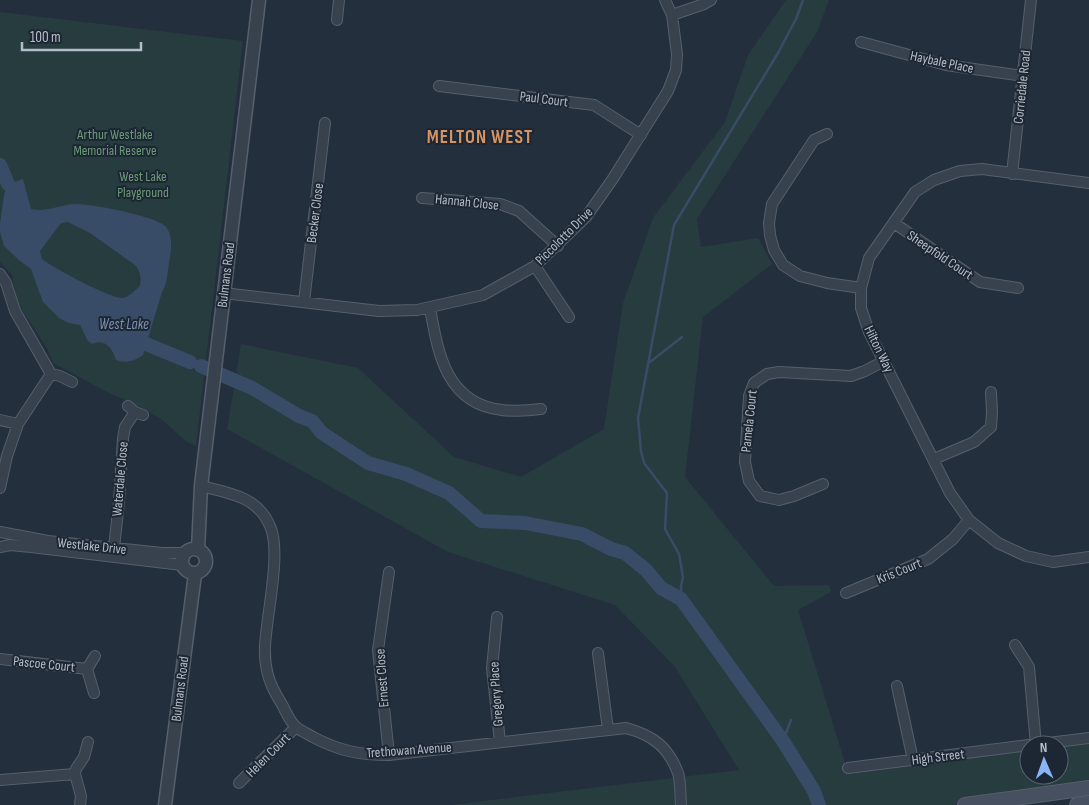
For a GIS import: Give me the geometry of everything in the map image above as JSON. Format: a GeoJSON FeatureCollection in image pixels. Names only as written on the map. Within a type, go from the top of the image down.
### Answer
{"type":"FeatureCollection","features":[{"type":"Feature","properties":{"kind":"main road"},"geometry":{"type":"LineString","coordinates":[[965,805],[1089,788]]}},
{"type":"Feature","properties":{"kind":"main road"},"geometry":{"type":"LineString","coordinates":[[1077,805],[1089,804]]}},
{"type":"Feature","properties":{"kind":"street","name":"Bulmans Road"},"geometry":{"type":"LineString","coordinates":[[198,550],[202,486],[214,372],[259,0]]}},
{"type":"Feature","properties":{"kind":"street"},"geometry":{"type":"LineString","coordinates":[[337,20],[339,0]]}},
{"type":"Feature","properties":{"kind":"street","name":"Piccolotto Drive"},"geometry":{"type":"LineString","coordinates":[[224,293],[379,311],[417,310],[483,295],[536,266],[586,217],[668,91],[676,70],[677,54],[672,15],[665,0]]}},
{"type":"Feature","properties":{"kind":"street"},"geometry":{"type":"LineString","coordinates":[[672,15],[712,0]]}},
{"type":"Feature","properties":{"kind":"street","name":"Corriedale Road"},"geometry":{"type":"LineString","coordinates":[[1012,174],[1031,0]]}},
{"type":"Feature","properties":{"kind":"street","name":"Haybale Place"},"geometry":{"type":"LineString","coordinates":[[862,42],[946,65],[1023,76]]}},
{"type":"Feature","properties":{"kind":"street","name":"Paul Court"},"geometry":{"type":"LineString","coordinates":[[439,86],[594,105],[641,135]]}},
{"type":"Feature","properties":{"kind":"street","name":"Becker Close"},"geometry":{"type":"LineString","coordinates":[[304,302],[325,123]]}},
{"type":"Feature","properties":{"kind":"street"},"geometry":{"type":"LineString","coordinates":[[827,134],[814,140],[772,204],[769,222],[770,235],[774,250],[783,265],[800,276],[861,288]]}},
{"type":"Feature","properties":{"kind":"street","name":"Hilton Way"},"geometry":{"type":"LineString","coordinates":[[1089,183],[982,169],[960,171],[934,180],[916,192],[869,258],[861,288],[861,308],[868,332],[950,493],[968,520],[998,543],[1026,556],[1054,562],[1089,557]]}},
{"type":"Feature","properties":{"kind":"street","name":"Hannah Close"},"geometry":{"type":"LineString","coordinates":[[422,198],[500,204],[519,211],[558,246]]}},
{"type":"Feature","properties":{"kind":"street","name":"Sheepfold Court"},"geometry":{"type":"LineString","coordinates":[[894,223],[980,282],[1018,288]]}},
{"type":"Feature","properties":{"kind":"street"},"geometry":{"type":"LineString","coordinates":[[536,266],[569,317]]}},
{"type":"Feature","properties":{"kind":"street"},"geometry":{"type":"LineString","coordinates":[[0,274],[6,283],[15,311],[51,374],[72,382]]}},
{"type":"Feature","properties":{"kind":"street"},"geometry":{"type":"LineString","coordinates":[[430,308],[441,362],[450,379],[462,392],[488,407],[503,410],[541,410]]}},
{"type":"Feature","properties":{"kind":"street","name":"Pamela Court"},"geometry":{"type":"LineString","coordinates":[[823,484],[779,500],[760,496],[749,481],[745,462],[749,396],[754,383],[767,374],[779,372],[851,376],[884,361]]}},
{"type":"Feature","properties":{"kind":"street"},"geometry":{"type":"LineString","coordinates":[[0,488],[7,456],[18,424],[51,374]]}},
{"type":"Feature","properties":{"kind":"street"},"geometry":{"type":"LineString","coordinates":[[934,459],[974,442],[991,427],[991,392]]}},
{"type":"Feature","properties":{"kind":"street","name":"Waterdale Close"},"geometry":{"type":"LineString","coordinates":[[114,548],[123,438],[126,427],[135,411]]}},
{"type":"Feature","properties":{"kind":"street"},"geometry":{"type":"LineString","coordinates":[[0,420],[18,424]]}},
{"type":"Feature","properties":{"kind":"street","name":"Trethowan Avenue"},"geometry":{"type":"LineString","coordinates":[[202,486],[243,497],[252,502],[261,511],[271,527],[274,541],[274,558],[265,647],[266,669],[274,692],[296,727],[323,742],[347,752],[367,755],[389,755],[626,728],[644,733],[656,740],[664,748],[678,774],[681,805]]}},
{"type":"Feature","properties":{"kind":"street","name":"Kris Court"},"geometry":{"type":"LineString","coordinates":[[846,593],[928,559],[953,539],[968,520]]}},
{"type":"Feature","properties":{"kind":"street","name":"Westlake Drive"},"geometry":{"type":"LineString","coordinates":[[0,532],[48,541],[162,553],[184,559]]}},
{"type":"Feature","properties":{"kind":"street","name":"Westlake Drive"},"geometry":{"type":"LineString","coordinates":[[0,547],[10,545],[184,559]]}},
{"type":"Feature","properties":{"kind":"street"},"geometry":{"type":"LineString","coordinates":[[191,549],[198,550],[204,555],[206,563],[202,570],[195,574],[187,572],[184,559],[191,549]]}},
{"type":"Feature","properties":{"kind":"street","name":"Ernest Close"},"geometry":{"type":"LineString","coordinates":[[388,572],[378,650],[389,755]]}},
{"type":"Feature","properties":{"kind":"street","name":"Bulmans Road"},"geometry":{"type":"LineString","coordinates":[[164,805],[195,574]]}},
{"type":"Feature","properties":{"kind":"street","name":"Gregory Place"},"geometry":{"type":"LineString","coordinates":[[496,617],[492,668],[500,742]]}},
{"type":"Feature","properties":{"kind":"street"},"geometry":{"type":"LineString","coordinates":[[1015,645],[1029,667],[1035,735]]}},
{"type":"Feature","properties":{"kind":"street"},"geometry":{"type":"LineString","coordinates":[[598,653],[608,730]]}},
{"type":"Feature","properties":{"kind":"street","name":"Pascoe Court"},"geometry":{"type":"LineString","coordinates":[[94,693],[87,669],[95,656]]}},
{"type":"Feature","properties":{"kind":"street","name":"Pascoe Court"},"geometry":{"type":"LineString","coordinates":[[0,659],[87,669]]}},
{"type":"Feature","properties":{"kind":"street"},"geometry":{"type":"LineString","coordinates":[[897,686],[913,760]]}},
{"type":"Feature","properties":{"kind":"street","name":"Helen Court"},"geometry":{"type":"LineString","coordinates":[[239,783],[296,727]]}},
{"type":"Feature","properties":{"kind":"street","name":"High Street"},"geometry":{"type":"LineString","coordinates":[[1069,740],[1089,738]]}},
{"type":"Feature","properties":{"kind":"street"},"geometry":{"type":"LineString","coordinates":[[80,805],[80,789],[75,774],[84,757],[88,742]]}},
{"type":"Feature","properties":{"kind":"street","name":"High Street"},"geometry":{"type":"LineString","coordinates":[[848,768],[1019,747]]}},
{"type":"Feature","properties":{"kind":"street"},"geometry":{"type":"LineString","coordinates":[[0,780],[75,774]]}},
{"type":"Feature","properties":{"kind":"green space"},"geometry":{"type":"Polygon","coordinates":[[[786,0],[829,0],[817,32],[697,219],[701,247],[758,238],[772,264],[703,317],[685,477],[774,586],[829,585],[831,592],[798,610],[845,763],[1019,742],[1019,785],[1069,785],[1069,736],[1089,734],[1089,787],[951,805],[451,805],[739,770],[675,667],[615,605],[448,552],[227,429],[241,344],[358,368],[454,457],[521,477],[604,429],[623,303],[653,218],[725,122],[748,55],[786,0]]]}},
{"type":"Feature","properties":{"kind":"green space","name":"Arthur Westlake Memorial Reserve"},"geometry":{"type":"Polygon","coordinates":[[[0,12],[243,41],[196,446],[187,442],[160,418],[53,363],[48,350],[17,302],[12,275],[0,262],[0,12]]]}},
{"type":"Feature","properties":{"kind":"water","name":"West Lake"},"geometry":{"type":"Polygon","coordinates":[[[23,179],[31,209],[43,210],[70,204],[109,208],[149,218],[165,226],[170,234],[171,244],[167,278],[143,355],[130,361],[116,360],[108,346],[101,342],[92,344],[88,341],[80,325],[69,323],[59,318],[43,302],[31,269],[4,246],[0,224],[4,195],[8,184],[23,179]],[[68,222],[61,223],[40,251],[42,259],[93,288],[124,298],[140,286],[140,275],[137,268],[90,233],[68,222]]]}},
{"type":"Feature","properties":{"kind":"waterway"},"geometry":{"type":"LineString","coordinates":[[681,599],[683,577],[679,554],[665,529],[667,493],[644,463],[638,418],[674,225],[778,53],[796,19],[803,0]]}},
{"type":"Feature","properties":{"kind":"waterway"},"geometry":{"type":"LineString","coordinates":[[0,165],[8,184]]}},
{"type":"Feature","properties":{"kind":"waterway"},"geometry":{"type":"LineString","coordinates":[[650,362],[682,337]]}},
{"type":"Feature","properties":{"kind":"waterway"},"geometry":{"type":"LineString","coordinates":[[146,344],[190,362]]}},
{"type":"Feature","properties":{"kind":"waterway"},"geometry":{"type":"LineString","coordinates":[[201,366],[252,388],[299,416],[312,421],[322,433],[368,463],[406,474],[449,493],[481,521],[525,523],[582,534],[611,549],[625,553],[646,570],[661,588],[681,599],[783,741],[814,791],[819,805]]}},
{"type":"Feature","properties":{"kind":"waterway"},"geometry":{"type":"LineString","coordinates":[[783,741],[791,720]]}},
{"type":"Feature","properties":{"kind":"district","name":"MELTON WEST"},"geometry":{"type":"Point","coordinates":[480,137]}},
{"type":"Feature","properties":{"kind":"park label","name":"West Lake Playground"},"geometry":{"type":"Point","coordinates":[143,184]}}]}
